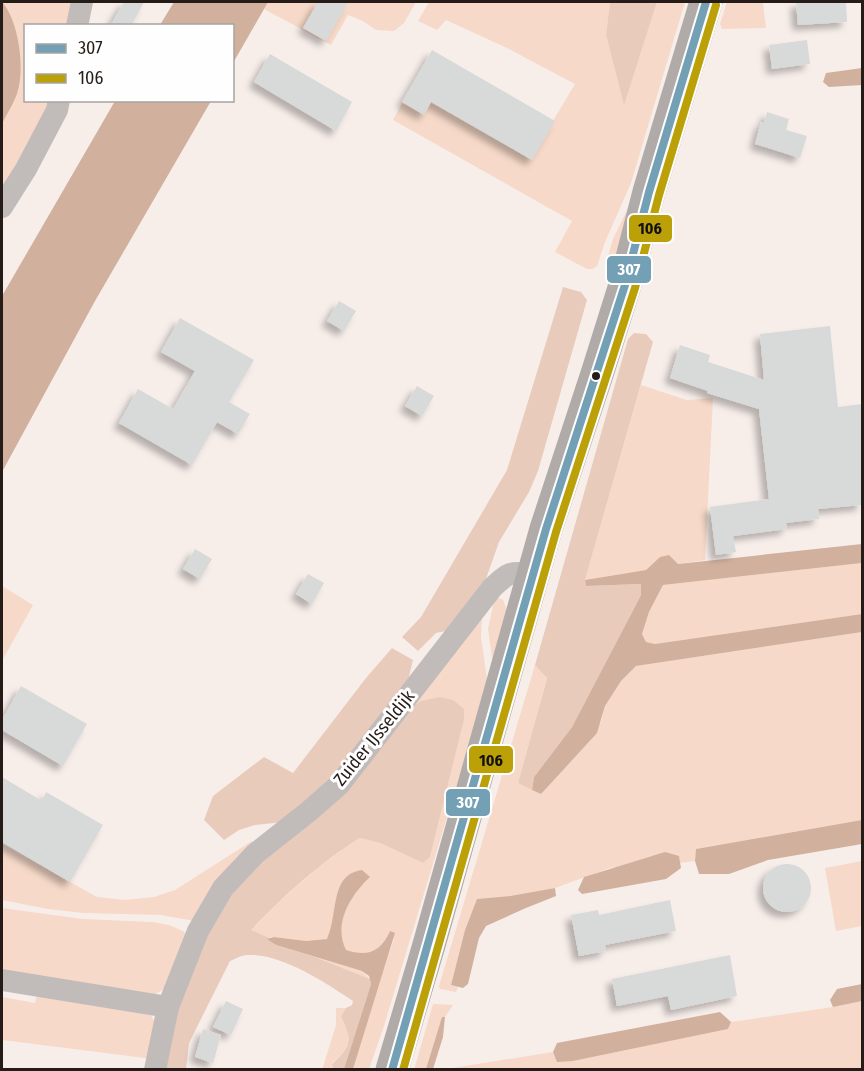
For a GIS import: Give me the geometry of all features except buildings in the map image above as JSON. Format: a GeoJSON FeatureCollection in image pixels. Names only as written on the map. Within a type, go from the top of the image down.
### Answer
{"type":"FeatureCollection","features":[{"type":"Feature","properties":{"kind":"main road"},"geometry":{"type":"LineString","coordinates":[[392,1070],[546,528],[625,285],[649,192],[706,2]]}},
{"type":"Feature","properties":{"kind":"street"},"geometry":{"type":"LineString","coordinates":[[76,24],[82,2]]}},
{"type":"Feature","properties":{"kind":"street"},"geometry":{"type":"LineString","coordinates":[[2,207],[26,169],[57,110],[59,102]]}},
{"type":"Feature","properties":{"kind":"street","name":"Zuider IJsseldijk"},"geometry":{"type":"LineString","coordinates":[[155,1070],[168,1007],[198,931],[223,888],[255,854],[339,784],[492,588],[504,577],[517,571],[533,575]]}},
{"type":"Feature","properties":{"kind":"street"},"geometry":{"type":"LineString","coordinates":[[2,981],[168,1007]]}},
{"type":"Feature","properties":{"kind":"shaded area"},"geometry":{"type":"Polygon","coordinates":[[[2,2],[74,2],[67,24],[24,24],[24,102],[49,102],[41,124],[2,197],[2,2]]]}},
{"type":"Feature","properties":{"kind":"shaded area"},"geometry":{"type":"Polygon","coordinates":[[[2,2],[8,10],[16,31],[21,69],[17,94],[2,124],[2,2]]]}},
{"type":"Feature","properties":{"kind":"shaded area"},"geometry":{"type":"Polygon","coordinates":[[[174,2],[268,2],[234,61],[234,24],[161,24],[174,2]]]}},
{"type":"Feature","properties":{"kind":"shaded area"},"geometry":{"type":"Polygon","coordinates":[[[268,2],[416,2],[404,23],[394,31],[376,30],[348,15],[331,45],[264,9],[268,2]]]}},
{"type":"Feature","properties":{"kind":"shaded area"},"geometry":{"type":"Polygon","coordinates":[[[429,2],[610,2],[606,35],[624,104],[657,2],[685,2],[631,183],[597,266],[587,269],[555,252],[572,221],[393,120],[411,86],[532,156],[575,84],[507,48],[446,20],[437,30],[418,21],[429,2]]]}},
{"type":"Feature","properties":{"kind":"shaded area"},"geometry":{"type":"Polygon","coordinates":[[[610,2],[657,2],[624,105],[606,35],[610,2]]]}},
{"type":"Feature","properties":{"kind":"shaded area"},"geometry":{"type":"Polygon","coordinates":[[[727,2],[780,2],[763,3],[766,28],[722,29],[720,24],[727,2]]]}},
{"type":"Feature","properties":{"kind":"shaded area"},"geometry":{"type":"Polygon","coordinates":[[[862,68],[862,85],[829,87],[823,82],[826,73],[862,68]]]}},
{"type":"Feature","properties":{"kind":"shaded area"},"geometry":{"type":"Polygon","coordinates":[[[114,102],[210,102],[95,301],[2,472],[2,296],[114,102]]]}},
{"type":"Feature","properties":{"kind":"shaded area"},"geometry":{"type":"Polygon","coordinates":[[[632,200],[617,255],[607,259],[613,239],[632,200]]]}},
{"type":"Feature","properties":{"kind":"shaded area"},"geometry":{"type":"Polygon","coordinates":[[[563,287],[581,292],[587,300],[538,471],[529,492],[499,542],[486,579],[446,631],[436,633],[418,651],[402,637],[421,617],[507,470],[563,287]]]}},
{"type":"Feature","properties":{"kind":"shaded area"},"geometry":{"type":"Polygon","coordinates":[[[634,333],[646,334],[653,342],[585,580],[586,586],[641,584],[641,595],[572,727],[534,777],[532,790],[518,783],[547,678],[535,665],[628,339],[634,333]]]}},
{"type":"Feature","properties":{"kind":"shaded area"},"geometry":{"type":"Polygon","coordinates":[[[641,385],[687,400],[713,398],[705,560],[678,564],[660,557],[646,570],[585,580],[641,385]]]}},
{"type":"Feature","properties":{"kind":"shaded area"},"geometry":{"type":"Polygon","coordinates":[[[862,544],[862,563],[663,585],[649,612],[642,634],[646,642],[655,644],[862,614],[862,632],[636,666],[621,681],[605,706],[597,733],[541,794],[532,790],[534,777],[572,727],[641,595],[641,584],[586,586],[585,580],[646,570],[660,557],[669,555],[678,564],[862,544]]]}},
{"type":"Feature","properties":{"kind":"shaded area"},"geometry":{"type":"Polygon","coordinates":[[[862,563],[862,614],[655,644],[646,642],[642,634],[649,612],[663,585],[862,563]]]}},
{"type":"Feature","properties":{"kind":"shaded area"},"geometry":{"type":"Polygon","coordinates":[[[2,586],[33,605],[2,661],[2,586]]]}},
{"type":"Feature","properties":{"kind":"shaded area"},"geometry":{"type":"Polygon","coordinates":[[[495,596],[503,600],[507,610],[494,672],[488,629],[495,596]]]}},
{"type":"Feature","properties":{"kind":"shaded area"},"geometry":{"type":"Polygon","coordinates":[[[482,617],[481,637],[487,679],[483,698],[369,1069],[353,1069],[363,1031],[394,939],[390,931],[382,944],[372,951],[354,953],[346,951],[342,940],[342,920],[350,902],[369,877],[338,892],[332,928],[327,939],[306,941],[269,938],[250,931],[302,881],[360,838],[380,843],[423,863],[430,857],[464,720],[464,709],[410,708],[482,617]]]}},
{"type":"Feature","properties":{"kind":"shaded area"},"geometry":{"type":"Polygon","coordinates":[[[862,632],[862,820],[696,849],[695,861],[680,863],[679,856],[610,868],[555,888],[477,899],[465,930],[451,985],[458,987],[456,992],[440,989],[439,986],[535,665],[547,677],[518,783],[541,794],[601,722],[605,706],[621,681],[636,666],[862,632]]]}},
{"type":"Feature","properties":{"kind":"shaded area"},"geometry":{"type":"Polygon","coordinates":[[[392,648],[413,660],[404,697],[347,766],[284,822],[255,825],[239,830],[224,840],[204,820],[213,796],[264,757],[293,773],[392,648]]]}},
{"type":"Feature","properties":{"kind":"shaded area"},"geometry":{"type":"Polygon","coordinates":[[[440,697],[453,700],[464,709],[464,720],[430,857],[423,863],[380,843],[360,838],[302,881],[251,930],[269,938],[276,945],[315,957],[370,979],[371,984],[344,1069],[334,1069],[332,1064],[347,1046],[347,1031],[341,1016],[353,1001],[317,978],[288,964],[274,959],[247,955],[230,961],[189,1043],[186,1069],[161,1070],[174,1010],[225,897],[410,708],[421,701],[440,697]]]}},
{"type":"Feature","properties":{"kind":"shaded area"},"geometry":{"type":"Polygon","coordinates":[[[862,820],[862,844],[768,860],[729,874],[699,874],[695,861],[696,849],[862,820]]]}},
{"type":"Feature","properties":{"kind":"shaded area"},"geometry":{"type":"Polygon","coordinates":[[[252,841],[254,843],[195,921],[161,915],[84,913],[2,900],[2,844],[97,897],[125,900],[154,897],[175,890],[252,841]]]}},
{"type":"Feature","properties":{"kind":"shaded area"},"geometry":{"type":"Polygon","coordinates":[[[665,852],[679,856],[681,868],[666,879],[582,894],[578,890],[584,877],[665,852]]]}},
{"type":"Feature","properties":{"kind":"shaded area"},"geometry":{"type":"Polygon","coordinates":[[[862,861],[862,926],[836,931],[825,868],[862,861]]]}},
{"type":"Feature","properties":{"kind":"shaded area"},"geometry":{"type":"Polygon","coordinates":[[[362,870],[370,877],[350,902],[343,920],[342,940],[346,950],[367,953],[378,948],[390,931],[395,933],[353,1069],[344,1069],[371,984],[369,976],[362,971],[276,945],[267,939],[274,937],[306,941],[327,939],[337,897],[344,879],[362,870]]]}},
{"type":"Feature","properties":{"kind":"shaded area"},"geometry":{"type":"Polygon","coordinates":[[[555,888],[556,896],[486,926],[479,938],[468,984],[463,988],[451,985],[465,930],[477,899],[555,888]]]}},
{"type":"Feature","properties":{"kind":"shaded area"},"geometry":{"type":"Polygon","coordinates":[[[2,908],[83,919],[152,922],[169,925],[187,935],[169,986],[154,995],[2,974],[2,908]]]}},
{"type":"Feature","properties":{"kind":"shaded area"},"geometry":{"type":"Polygon","coordinates":[[[315,957],[362,971],[370,979],[315,957]]]}},
{"type":"Feature","properties":{"kind":"shaded area"},"geometry":{"type":"Polygon","coordinates":[[[862,984],[862,1001],[833,1007],[830,1000],[837,989],[862,984]]]}},
{"type":"Feature","properties":{"kind":"shaded area"},"geometry":{"type":"Polygon","coordinates":[[[38,989],[150,1014],[155,1022],[153,1059],[2,1040],[2,997],[35,1003],[38,989]]]}},
{"type":"Feature","properties":{"kind":"shaded area"},"geometry":{"type":"Polygon","coordinates":[[[862,1001],[862,1069],[440,1070],[553,1052],[557,1061],[573,1061],[728,1029],[731,1022],[862,1001]]]}},
{"type":"Feature","properties":{"kind":"shaded area"},"geometry":{"type":"Polygon","coordinates":[[[433,1004],[453,1005],[445,1017],[442,1017],[426,1069],[414,1070],[433,1004]]]}},
{"type":"Feature","properties":{"kind":"shaded area"},"geometry":{"type":"Polygon","coordinates":[[[336,1008],[346,1008],[341,1016],[348,1036],[347,1046],[332,1063],[334,1069],[322,1070],[336,1025],[336,1008]]]}},
{"type":"Feature","properties":{"kind":"shaded area"},"geometry":{"type":"Polygon","coordinates":[[[720,1012],[731,1022],[728,1029],[573,1061],[557,1062],[553,1052],[557,1043],[720,1012]]]}},
{"type":"Feature","properties":{"kind":"shaded area"},"geometry":{"type":"Polygon","coordinates":[[[442,1017],[445,1017],[443,1037],[433,1069],[426,1069],[442,1017]]]}},
{"type":"Feature","properties":{"kind":"transit line","name":"307"},"geometry":{"type":"LineString","coordinates":[[392,1070],[546,529],[625,285],[649,192],[706,2]]}},
{"type":"Feature","properties":{"kind":"transit line","name":"106"},"geometry":{"type":"LineString","coordinates":[[403,1070],[556,532],[635,288],[659,195],[716,5]]}}]}
